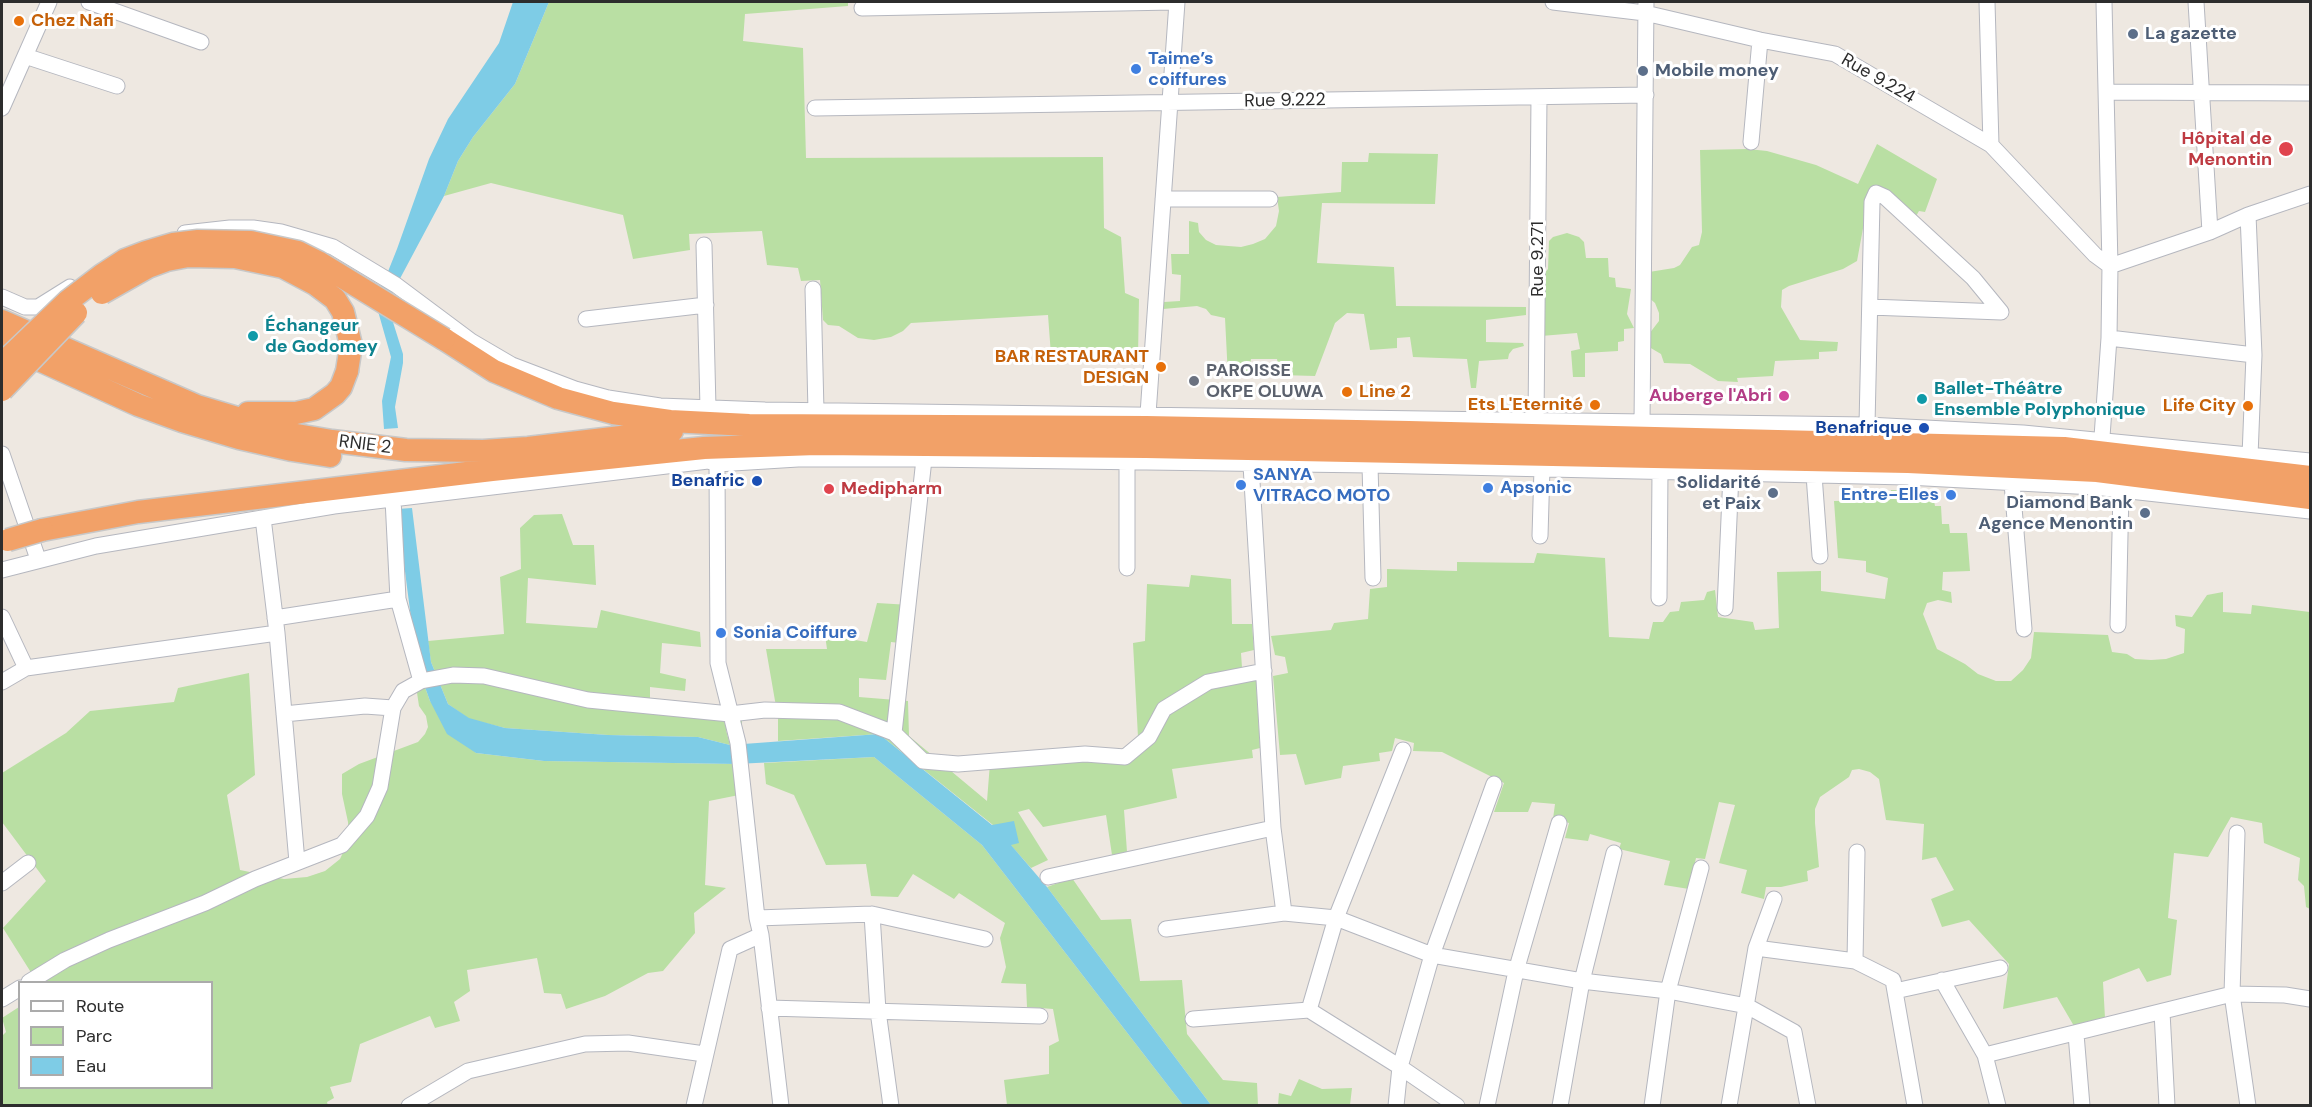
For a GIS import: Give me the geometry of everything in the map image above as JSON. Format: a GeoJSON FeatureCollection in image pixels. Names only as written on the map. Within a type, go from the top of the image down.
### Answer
{"type":"FeatureCollection","features":[{"type":"Feature","properties":{"kind":"highway"},"geometry":{"type":"LineString","coordinates":[[2,364],[68,301],[125,260],[173,244],[198,241],[251,242],[298,252],[318,262],[494,371],[558,398],[639,418],[749,425],[1146,427],[1910,444],[2099,462],[2310,477]]}},
{"type":"Feature","properties":{"kind":"highway"},"geometry":{"type":"LineString","coordinates":[[2,390],[78,310],[124,279],[166,260],[189,256],[260,260],[284,267],[315,284],[335,299],[343,312],[351,345],[347,371],[341,387],[322,405],[305,412],[256,414],[197,406]]}},
{"type":"Feature","properties":{"kind":"highway","name":"RNIE 2"},"geometry":{"type":"LineString","coordinates":[[2,321],[197,406],[291,434],[368,446],[438,452],[528,448],[677,430],[749,425]]}},
{"type":"Feature","properties":{"kind":"highway","name":"RNIE 2"},"geometry":{"type":"LineString","coordinates":[[2,343],[138,405],[238,438],[292,450],[402,466],[492,470]]}},
{"type":"Feature","properties":{"kind":"highway"},"geometry":{"type":"LineString","coordinates":[[749,425],[789,411]]}},
{"type":"Feature","properties":{"kind":"highway"},"geometry":{"type":"LineString","coordinates":[[5,541],[42,530],[138,512],[492,470],[704,448],[816,444],[1146,447],[1908,462],[2099,462],[2310,498]]}},
{"type":"Feature","properties":{"kind":"street"},"geometry":{"type":"LineString","coordinates":[[2,108],[49,2]]}},
{"type":"Feature","properties":{"kind":"street"},"geometry":{"type":"LineString","coordinates":[[89,2],[201,42]]}},
{"type":"Feature","properties":{"kind":"street"},"geometry":{"type":"LineString","coordinates":[[862,8],[1175,2],[1148,414]]}},
{"type":"Feature","properties":{"kind":"street","name":"Rue 9.224"},"geometry":{"type":"LineString","coordinates":[[1553,2],[1646,7],[1760,40],[1835,54],[1991,145],[2095,255],[2110,266]]}},
{"type":"Feature","properties":{"kind":"street"},"geometry":{"type":"LineString","coordinates":[[1987,2],[1991,145]]}},
{"type":"Feature","properties":{"kind":"street"},"geometry":{"type":"LineString","coordinates":[[2099,462],[2109,338],[2110,266],[2103,2]]}},
{"type":"Feature","properties":{"kind":"street"},"geometry":{"type":"LineString","coordinates":[[2196,2],[2210,232]]}},
{"type":"Feature","properties":{"kind":"street"},"geometry":{"type":"LineString","coordinates":[[1642,423],[1646,7]]}},
{"type":"Feature","properties":{"kind":"street"},"geometry":{"type":"LineString","coordinates":[[1751,142],[1760,40]]}},
{"type":"Feature","properties":{"kind":"street"},"geometry":{"type":"LineString","coordinates":[[25,56],[117,86]]}},
{"type":"Feature","properties":{"kind":"street"},"geometry":{"type":"LineString","coordinates":[[2107,92],[2310,93]]}},
{"type":"Feature","properties":{"kind":"street","name":"Rue 9.222"},"geometry":{"type":"LineString","coordinates":[[815,108],[1646,95]]}},
{"type":"Feature","properties":{"kind":"street","name":"Rue 9.271"},"geometry":{"type":"LineString","coordinates":[[1536,421],[1539,97]]}},
{"type":"Feature","properties":{"kind":"street"},"geometry":{"type":"LineString","coordinates":[[1867,425],[1872,202],[1876,193],[1885,197],[1973,278],[2001,312],[1870,307]]}},
{"type":"Feature","properties":{"kind":"street"},"geometry":{"type":"LineString","coordinates":[[2110,266],[2210,232],[2248,215],[2310,194]]}},
{"type":"Feature","properties":{"kind":"street"},"geometry":{"type":"LineString","coordinates":[[1163,199],[1270,199]]}},
{"type":"Feature","properties":{"kind":"street"},"geometry":{"type":"LineString","coordinates":[[2248,215],[2254,355],[2250,456]]}},
{"type":"Feature","properties":{"kind":"street"},"geometry":{"type":"LineString","coordinates":[[2,297],[25,307],[38,307],[62,294],[95,267],[125,251],[173,235],[230,228],[281,232],[333,247],[396,285],[471,341],[512,365],[543,378],[608,398],[660,406],[789,411],[1867,425],[2023,432],[2099,462],[2121,490],[2118,625]]}},
{"type":"Feature","properties":{"kind":"street"},"geometry":{"type":"LineString","coordinates":[[704,245],[708,408]]}},
{"type":"Feature","properties":{"kind":"street"},"geometry":{"type":"LineString","coordinates":[[813,289],[816,411]]}},
{"type":"Feature","properties":{"kind":"street"},"geometry":{"type":"LineString","coordinates":[[586,319],[705,305]]}},
{"type":"Feature","properties":{"kind":"street"},"geometry":{"type":"LineString","coordinates":[[2109,338],[2254,355]]}},
{"type":"Feature","properties":{"kind":"street"},"geometry":{"type":"LineString","coordinates":[[2,453],[38,559]]}},
{"type":"Feature","properties":{"kind":"street"},"geometry":{"type":"LineString","coordinates":[[2,570],[96,546],[262,518],[393,499],[708,461],[717,464],[798,459],[924,459],[1371,465],[1908,477],[2012,483],[2099,462],[2250,456],[2310,461]]}},
{"type":"Feature","properties":{"kind":"street"},"geometry":{"type":"LineString","coordinates":[[894,733],[924,459]]}},
{"type":"Feature","properties":{"kind":"street"},"geometry":{"type":"LineString","coordinates":[[1127,462],[1127,568]]}},
{"type":"Feature","properties":{"kind":"street"},"geometry":{"type":"LineString","coordinates":[[717,464],[718,663],[738,743],[781,1106]]}},
{"type":"Feature","properties":{"kind":"street"},"geometry":{"type":"LineString","coordinates":[[1251,465],[1273,828],[1284,913]]}},
{"type":"Feature","properties":{"kind":"street"},"geometry":{"type":"LineString","coordinates":[[1371,465],[1373,578]]}},
{"type":"Feature","properties":{"kind":"street"},"geometry":{"type":"LineString","coordinates":[[1540,536],[1542,468]]}},
{"type":"Feature","properties":{"kind":"street"},"geometry":{"type":"LineString","coordinates":[[1659,598],[1660,471]]}},
{"type":"Feature","properties":{"kind":"street"},"geometry":{"type":"LineString","coordinates":[[1725,608],[1731,474]]}},
{"type":"Feature","properties":{"kind":"street"},"geometry":{"type":"LineString","coordinates":[[1814,475],[1820,556]]}},
{"type":"Feature","properties":{"kind":"street"},"geometry":{"type":"LineString","coordinates":[[2012,483],[2024,629]]}},
{"type":"Feature","properties":{"kind":"street"},"geometry":{"type":"LineString","coordinates":[[2121,490],[2310,511]]}},
{"type":"Feature","properties":{"kind":"street"},"geometry":{"type":"LineString","coordinates":[[393,499],[398,600],[421,681]]}},
{"type":"Feature","properties":{"kind":"street"},"geometry":{"type":"LineString","coordinates":[[262,518],[276,626],[297,862]]}},
{"type":"Feature","properties":{"kind":"street"},"geometry":{"type":"LineString","coordinates":[[2,682],[26,668],[276,626],[398,600]]}},
{"type":"Feature","properties":{"kind":"street"},"geometry":{"type":"LineString","coordinates":[[2,617],[26,668]]}},
{"type":"Feature","properties":{"kind":"street"},"geometry":{"type":"LineString","coordinates":[[31,981],[65,960],[110,940],[342,845],[367,816],[380,787],[393,708],[403,692],[421,681],[453,675],[484,676],[588,700],[730,714],[765,710],[838,712],[894,733],[923,762],[958,764],[1085,754],[1125,757],[1149,737],[1164,709],[1208,682],[1264,671]]}},
{"type":"Feature","properties":{"kind":"street"},"geometry":{"type":"LineString","coordinates":[[284,714],[365,706],[393,708]]}},
{"type":"Feature","properties":{"kind":"street"},"geometry":{"type":"LineString","coordinates":[[1309,1010],[1336,918],[1403,750]]}},
{"type":"Feature","properties":{"kind":"street"},"geometry":{"type":"LineString","coordinates":[[1396,1106],[1400,1067],[1432,955],[1494,784]]}},
{"type":"Feature","properties":{"kind":"street"},"geometry":{"type":"LineString","coordinates":[[1487,1106],[1516,971],[1559,823]]}},
{"type":"Feature","properties":{"kind":"street"},"geometry":{"type":"LineString","coordinates":[[1048,876],[1273,828]]}},
{"type":"Feature","properties":{"kind":"street"},"geometry":{"type":"LineString","coordinates":[[2237,833],[2232,994],[2248,1106]]}},
{"type":"Feature","properties":{"kind":"street"},"geometry":{"type":"LineString","coordinates":[[1855,961],[1857,852]]}},
{"type":"Feature","properties":{"kind":"street"},"geometry":{"type":"LineString","coordinates":[[1560,1106],[1582,981],[1614,853]]}},
{"type":"Feature","properties":{"kind":"street"},"geometry":{"type":"LineString","coordinates":[[2,883],[28,863]]}},
{"type":"Feature","properties":{"kind":"street"},"geometry":{"type":"LineString","coordinates":[[1652,1106],[1668,991],[1701,868]]}},
{"type":"Feature","properties":{"kind":"street"},"geometry":{"type":"LineString","coordinates":[[1729,1106],[1756,948],[1774,899]]}},
{"type":"Feature","properties":{"kind":"street"},"geometry":{"type":"LineString","coordinates":[[1166,929],[1284,913],[1336,918],[1432,955],[1516,971],[1668,991],[1747,1006],[1794,1032],[1808,1106]]}},
{"type":"Feature","properties":{"kind":"street"},"geometry":{"type":"LineString","coordinates":[[757,918],[872,914],[986,939]]}},
{"type":"Feature","properties":{"kind":"street"},"geometry":{"type":"LineString","coordinates":[[872,914],[878,1011],[891,1106]]}},
{"type":"Feature","properties":{"kind":"street"},"geometry":{"type":"LineString","coordinates":[[694,1106],[704,1054],[730,949],[761,935]]}},
{"type":"Feature","properties":{"kind":"street"},"geometry":{"type":"LineString","coordinates":[[1756,948],[1855,961],[1893,980],[1915,1106]]}},
{"type":"Feature","properties":{"kind":"street"},"geometry":{"type":"LineString","coordinates":[[1895,991],[2000,968]]}},
{"type":"Feature","properties":{"kind":"street"},"geometry":{"type":"LineString","coordinates":[[1942,981],[1985,1054],[1998,1106]]}},
{"type":"Feature","properties":{"kind":"street"},"geometry":{"type":"LineString","coordinates":[[2,999],[18,989]]}},
{"type":"Feature","properties":{"kind":"street"},"geometry":{"type":"LineString","coordinates":[[1985,1054],[2076,1034],[2232,994],[2285,995],[2310,999]]}},
{"type":"Feature","properties":{"kind":"street"},"geometry":{"type":"LineString","coordinates":[[770,1008],[1040,1016]]}},
{"type":"Feature","properties":{"kind":"street"},"geometry":{"type":"LineString","coordinates":[[1193,1019],[1309,1010],[1457,1106]]}},
{"type":"Feature","properties":{"kind":"street"},"geometry":{"type":"LineString","coordinates":[[2162,1012],[2167,1106]]}},
{"type":"Feature","properties":{"kind":"street"},"geometry":{"type":"LineString","coordinates":[[2076,1034],[2082,1106]]}},
{"type":"Feature","properties":{"kind":"street"},"geometry":{"type":"LineString","coordinates":[[409,1106],[468,1071],[585,1044],[628,1043],[704,1054]]}},
{"type":"Feature","properties":{"kind":"green space"},"geometry":{"type":"Polygon","coordinates":[[[549,2],[848,2],[848,6],[745,14],[743,41],[803,48],[806,158],[1103,157],[1104,228],[1121,237],[1125,293],[1139,299],[1138,357],[1051,355],[1048,315],[911,323],[903,331],[891,337],[874,340],[858,338],[839,326],[828,325],[823,320],[820,280],[801,281],[798,268],[767,265],[762,231],[689,234],[690,250],[633,259],[623,215],[491,183],[444,196],[458,161],[473,137],[515,84],[549,2]]]}},
{"type":"Feature","properties":{"kind":"green space"},"geometry":{"type":"Polygon","coordinates":[[[1877,144],[1937,179],[1925,212],[1919,211],[1915,218],[1869,196],[1857,261],[1843,269],[1782,290],[1781,307],[1800,340],[1838,342],[1837,351],[1819,352],[1819,359],[1775,361],[1773,376],[1737,378],[1738,382],[1718,381],[1690,364],[1664,363],[1661,354],[1649,347],[1649,334],[1659,321],[1659,313],[1655,303],[1648,297],[1649,272],[1680,265],[1692,247],[1699,245],[1702,232],[1700,150],[1767,151],[1816,165],[1858,184],[1877,144]]]}},
{"type":"Feature","properties":{"kind":"green space"},"geometry":{"type":"Polygon","coordinates":[[[1369,153],[1438,154],[1435,204],[1322,203],[1317,263],[1394,267],[1396,306],[1526,307],[1526,315],[1486,320],[1486,342],[1523,343],[1524,346],[1513,349],[1508,359],[1479,361],[1476,388],[1471,388],[1467,359],[1413,357],[1410,337],[1397,338],[1397,348],[1370,350],[1364,314],[1347,313],[1335,323],[1315,376],[1280,375],[1277,359],[1251,359],[1248,378],[1228,377],[1225,318],[1211,315],[1206,309],[1197,306],[1163,309],[1164,302],[1180,301],[1181,275],[1172,274],[1171,254],[1189,254],[1189,221],[1198,223],[1199,232],[1206,240],[1216,245],[1241,247],[1253,244],[1265,239],[1276,226],[1279,211],[1277,197],[1341,192],[1342,162],[1368,162],[1369,153]]]}},
{"type":"Feature","properties":{"kind":"green space"},"geometry":{"type":"Polygon","coordinates":[[[1567,233],[1579,237],[1584,242],[1586,258],[1608,258],[1609,277],[1615,278],[1616,287],[1631,289],[1627,314],[1634,328],[1624,329],[1624,341],[1618,342],[1618,351],[1585,353],[1585,377],[1573,377],[1571,351],[1580,349],[1577,333],[1541,336],[1542,276],[1548,269],[1549,241],[1553,237],[1567,233]]]}},
{"type":"Feature","properties":{"kind":"green space"},"geometry":{"type":"Polygon","coordinates":[[[1891,490],[1932,491],[1935,506],[1941,506],[1942,524],[1949,524],[1950,533],[1967,533],[1970,571],[1943,572],[1942,590],[1951,592],[1952,603],[1938,600],[1927,603],[1923,614],[1937,649],[1978,674],[1996,681],[2011,681],[2023,670],[2031,658],[2034,632],[2108,635],[2112,652],[2127,654],[2135,659],[2166,659],[2184,653],[2185,629],[2176,626],[2175,615],[2192,617],[2207,595],[2223,592],[2223,612],[2251,614],[2252,605],[2310,612],[2310,909],[2306,907],[2304,886],[2298,880],[2300,858],[2264,843],[2262,823],[2231,817],[2208,857],[2174,853],[2168,918],[2177,920],[2171,975],[2147,982],[2139,968],[2103,982],[2105,1018],[2074,1026],[2057,997],[2003,1009],[2009,964],[1969,920],[1942,927],[1931,899],[1954,890],[1936,857],[1922,860],[1924,824],[1886,820],[1879,779],[1870,772],[1852,770],[1849,777],[1820,797],[1815,809],[1819,867],[1807,871],[1808,881],[1781,887],[1766,887],[1764,899],[1741,893],[1747,870],[1719,863],[1735,805],[1719,802],[1705,859],[1696,858],[1689,889],[1664,885],[1670,861],[1619,849],[1621,843],[1590,834],[1588,841],[1565,838],[1569,823],[1553,819],[1555,804],[1532,802],[1528,812],[1494,812],[1504,783],[1442,752],[1413,751],[1414,743],[1395,738],[1392,751],[1379,753],[1380,761],[1343,766],[1341,778],[1305,785],[1296,754],[1280,755],[1273,676],[1288,673],[1285,657],[1275,655],[1271,636],[1331,630],[1334,623],[1368,619],[1370,589],[1387,587],[1387,569],[1457,571],[1457,562],[1534,563],[1537,553],[1605,558],[1609,637],[1649,639],[1653,622],[1663,622],[1670,612],[1679,611],[1681,602],[1704,600],[1707,592],[1715,590],[1718,617],[1753,622],[1755,630],[1779,628],[1777,572],[1821,571],[1821,591],[1885,599],[1888,578],[1866,572],[1866,561],[1838,558],[1834,501],[1890,500],[1891,490]]]}},
{"type":"Feature","properties":{"kind":"green space"},"geometry":{"type":"Polygon","coordinates":[[[562,514],[573,545],[594,545],[596,585],[528,578],[526,623],[597,628],[601,610],[700,632],[701,647],[662,643],[660,673],[686,679],[685,691],[650,687],[650,699],[742,720],[742,727],[726,730],[730,745],[698,737],[608,735],[505,728],[469,719],[448,704],[431,662],[428,641],[504,634],[500,577],[521,569],[520,528],[534,515],[562,514]]]}},
{"type":"Feature","properties":{"kind":"green space"},"geometry":{"type":"Polygon","coordinates":[[[1191,575],[1231,579],[1232,624],[1252,624],[1254,650],[1241,653],[1243,682],[1256,680],[1260,748],[1252,750],[1253,758],[1172,769],[1177,798],[1124,810],[1127,852],[1112,855],[1106,815],[1043,827],[1029,809],[1018,812],[1048,860],[1031,868],[993,825],[879,734],[778,741],[778,718],[766,649],[827,649],[825,635],[867,642],[877,603],[910,605],[909,644],[891,642],[886,680],[859,678],[859,697],[908,701],[909,736],[987,801],[990,763],[1139,756],[1133,643],[1145,641],[1147,584],[1189,587],[1191,575]]]}},
{"type":"Feature","properties":{"kind":"green space"},"geometry":{"type":"Polygon","coordinates":[[[417,665],[430,701],[476,753],[544,761],[736,764],[744,794],[709,801],[705,885],[726,888],[694,913],[695,933],[663,971],[648,973],[605,996],[566,1009],[561,994],[544,993],[537,958],[467,970],[470,991],[454,1002],[460,1021],[435,1028],[430,1016],[360,1044],[351,1082],[330,1087],[334,1098],[327,1102],[328,1106],[2,1105],[2,1036],[6,1032],[2,1018],[18,1008],[18,1089],[213,1089],[213,981],[36,981],[3,928],[46,881],[2,822],[2,773],[66,733],[90,711],[174,702],[178,688],[249,673],[255,775],[227,795],[240,870],[284,879],[307,877],[325,871],[340,859],[349,840],[342,794],[342,774],[359,764],[418,742],[425,734],[428,727],[426,716],[419,706],[413,666],[417,665]]]}},
{"type":"Feature","properties":{"kind":"green space"},"geometry":{"type":"Polygon","coordinates":[[[874,757],[982,845],[1183,1105],[1007,1105],[1004,1080],[1049,1074],[1049,1046],[1059,1041],[1053,1009],[1027,1007],[1026,984],[1001,983],[1006,967],[1000,938],[1005,923],[959,893],[954,899],[913,874],[898,897],[871,896],[866,864],[826,865],[794,795],[766,784],[764,763],[874,757]]]}},
{"type":"Feature","properties":{"kind":"green space"},"geometry":{"type":"Polygon","coordinates":[[[1072,878],[1101,920],[1131,919],[1140,981],[1182,980],[1187,1034],[1223,1080],[1257,1083],[1258,1105],[1211,1105],[1047,887],[1072,878]]]}},
{"type":"Feature","properties":{"kind":"green space"},"geometry":{"type":"Polygon","coordinates":[[[1299,1079],[1322,1089],[1352,1088],[1350,1105],[1278,1105],[1279,1093],[1291,1096],[1299,1079]]]}},
{"type":"Feature","properties":{"kind":"water"},"geometry":{"type":"Polygon","coordinates":[[[513,2],[549,2],[515,84],[473,137],[458,161],[444,196],[387,303],[403,354],[403,363],[395,407],[398,428],[384,429],[382,401],[391,357],[374,297],[397,249],[429,159],[448,119],[499,43],[513,2]]]}},
{"type":"Feature","properties":{"kind":"water"},"geometry":{"type":"Polygon","coordinates":[[[412,508],[431,662],[448,704],[469,718],[505,728],[608,735],[698,737],[730,745],[879,734],[992,825],[1014,821],[1019,843],[1011,845],[1047,887],[1211,1105],[1183,1105],[982,845],[874,757],[736,764],[544,761],[476,753],[447,734],[430,701],[417,665],[397,509],[412,508]]]}},
{"type":"Feature","properties":{"kind":"place","name":"Chez Nafi"},"geometry":{"type":"Point","coordinates":[19,21]}},
{"type":"Feature","properties":{"kind":"place","name":"La gazette"},"geometry":{"type":"Point","coordinates":[2133,34]}},
{"type":"Feature","properties":{"kind":"place","name":"Taime’s coiffures"},"geometry":{"type":"Point","coordinates":[1136,69]}},
{"type":"Feature","properties":{"kind":"place","name":"Mobile money"},"geometry":{"type":"Point","coordinates":[1643,71]}},
{"type":"Feature","properties":{"kind":"place","name":"Hôpital de Menontin"},"geometry":{"type":"Point","coordinates":[2286,149]}},
{"type":"Feature","properties":{"kind":"place","name":"Échangeur de Godomey"},"geometry":{"type":"Point","coordinates":[253,336]}},
{"type":"Feature","properties":{"kind":"place","name":"BAR RESTAURANT DESIGN"},"geometry":{"type":"Point","coordinates":[1161,367]}},
{"type":"Feature","properties":{"kind":"place","name":"PAROISSE OKPE OLUWA"},"geometry":{"type":"Point","coordinates":[1194,381]}},
{"type":"Feature","properties":{"kind":"place","name":"Line 2"},"geometry":{"type":"Point","coordinates":[1347,392]}},
{"type":"Feature","properties":{"kind":"place","name":"Auberge l'Abri"},"geometry":{"type":"Point","coordinates":[1784,396]}},
{"type":"Feature","properties":{"kind":"place","name":"Ballet-Théâtre Ensemble Polyphonique"},"geometry":{"type":"Point","coordinates":[1922,399]}},
{"type":"Feature","properties":{"kind":"place","name":"Ets L'Eternité"},"geometry":{"type":"Point","coordinates":[1595,405]}},
{"type":"Feature","properties":{"kind":"place","name":"Life City"},"geometry":{"type":"Point","coordinates":[2248,406]}},
{"type":"Feature","properties":{"kind":"place","name":"Benafrique"},"geometry":{"type":"Point","coordinates":[1924,428]}},
{"type":"Feature","properties":{"kind":"place","name":"Benafric"},"geometry":{"type":"Point","coordinates":[757,481]}},
{"type":"Feature","properties":{"kind":"place","name":"SANYA VITRACO MOTO"},"geometry":{"type":"Point","coordinates":[1241,485]}},
{"type":"Feature","properties":{"kind":"place","name":"Apsonic"},"geometry":{"type":"Point","coordinates":[1488,488]}},
{"type":"Feature","properties":{"kind":"place","name":"Medipharm"},"geometry":{"type":"Point","coordinates":[829,489]}},
{"type":"Feature","properties":{"kind":"place","name":"Solidarité et Paix"},"geometry":{"type":"Point","coordinates":[1773,493]}},
{"type":"Feature","properties":{"kind":"place","name":"Entre-Elles"},"geometry":{"type":"Point","coordinates":[1951,495]}},
{"type":"Feature","properties":{"kind":"place","name":"Diamond Bank Agence Menontin"},"geometry":{"type":"Point","coordinates":[2145,513]}},
{"type":"Feature","properties":{"kind":"place","name":"Sonia Coiffure"},"geometry":{"type":"Point","coordinates":[721,633]}}]}
